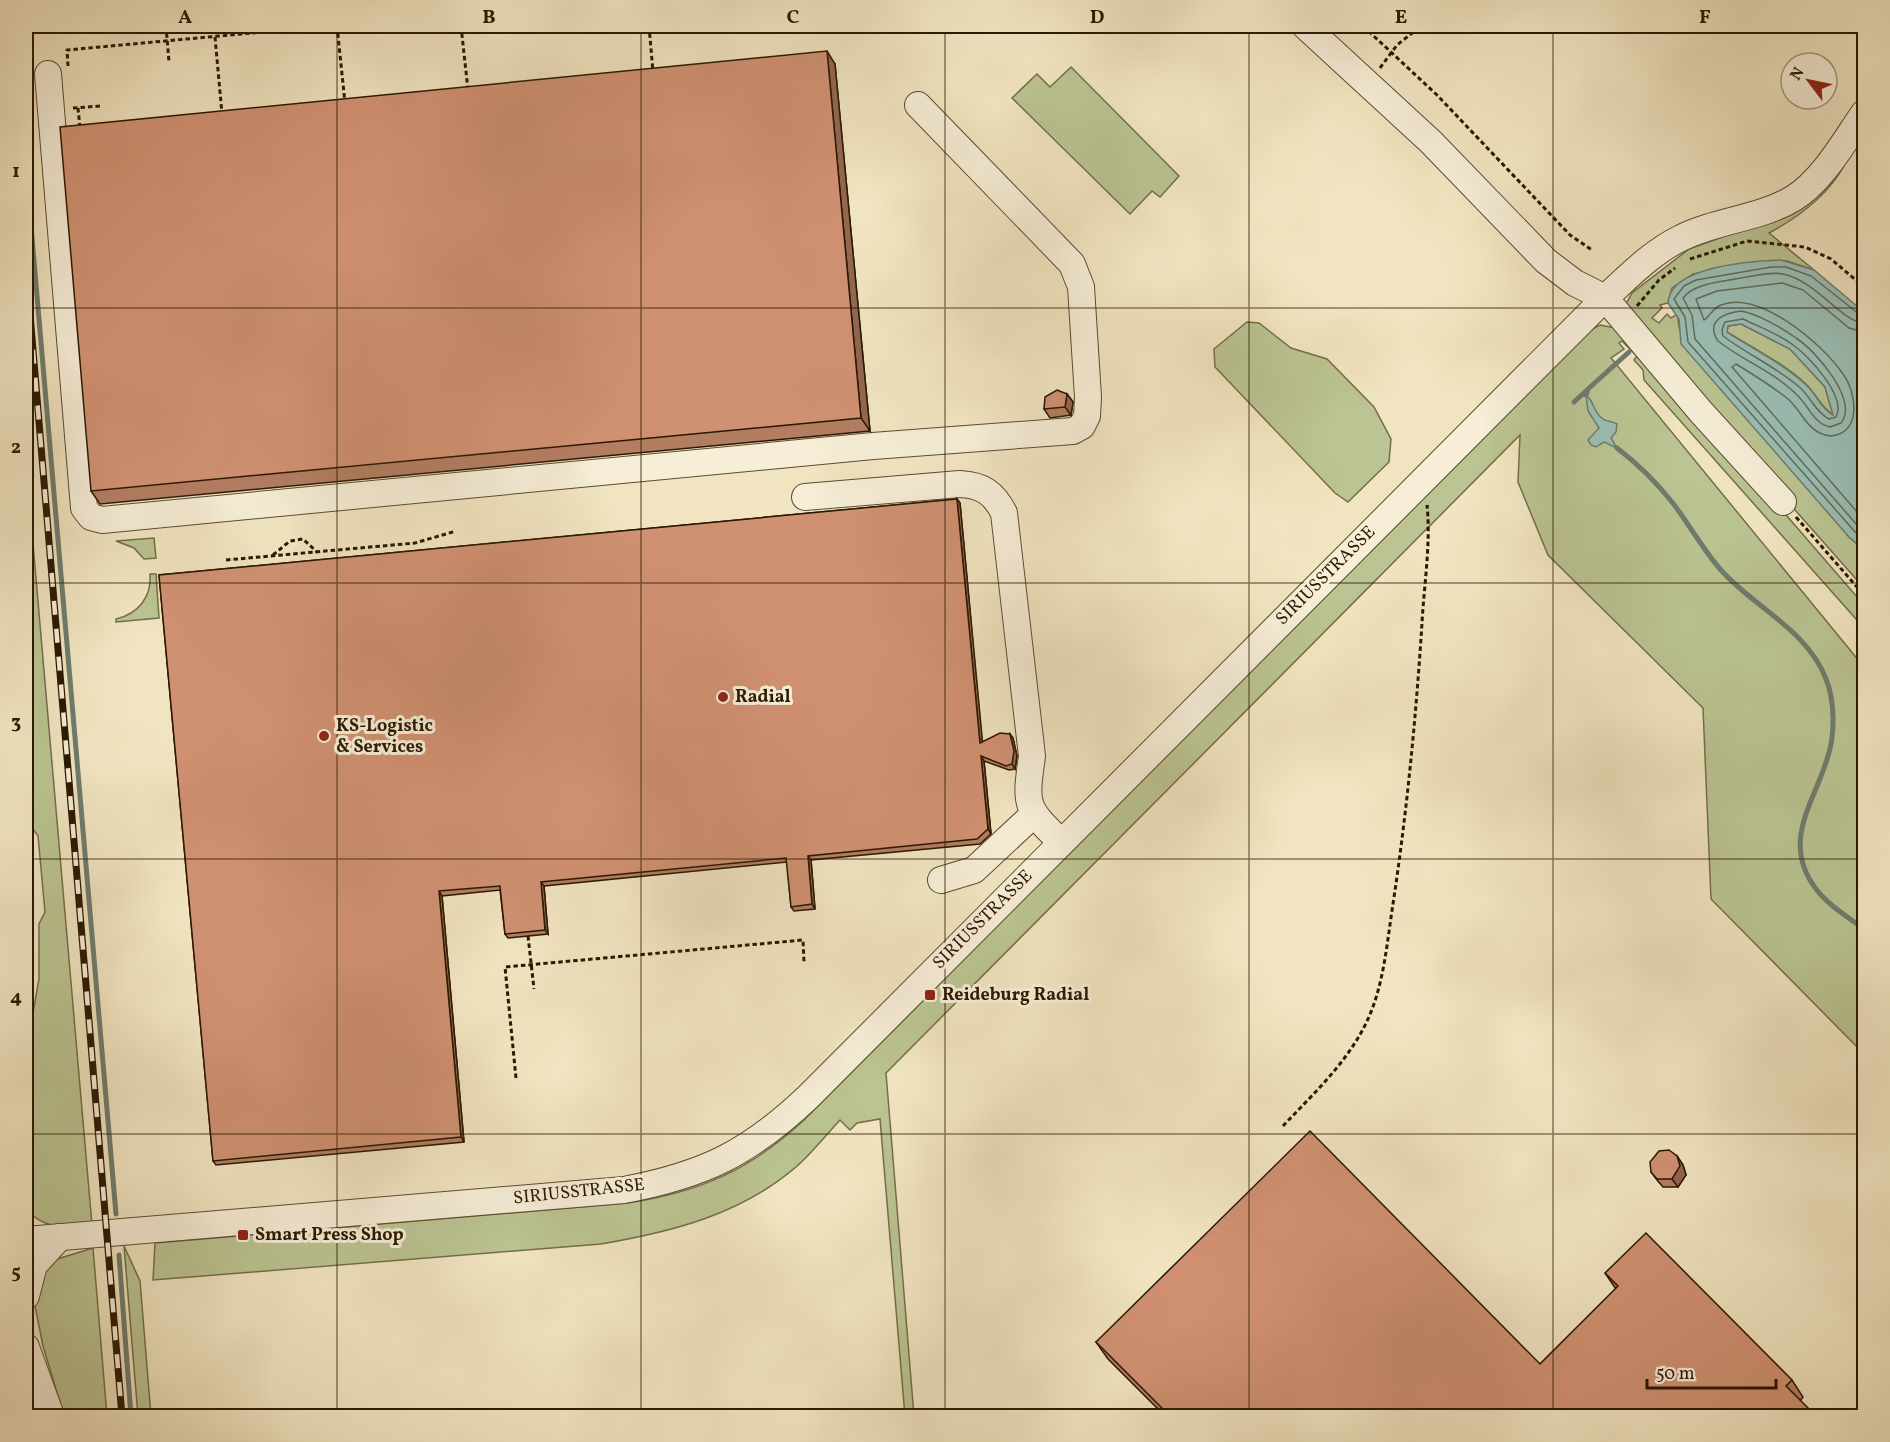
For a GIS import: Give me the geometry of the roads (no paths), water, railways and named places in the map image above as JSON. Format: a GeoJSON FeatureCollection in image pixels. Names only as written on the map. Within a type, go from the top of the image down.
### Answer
{"type":"FeatureCollection","features":[{"type":"Feature","properties":{"kind":"street"},"geometry":{"type":"LineString","coordinates":[[1305,26],[1431,142],[1546,261],[1575,283],[1605,298],[1701,412],[1783,502]]}},
{"type":"Feature","properties":{"kind":"street"},"geometry":{"type":"LineString","coordinates":[[59,72],[84,508],[90,517],[102,520],[861,447],[1073,430],[1082,426],[1087,416],[1088,397],[1081,287],[1072,264],[1046,234],[918,105]]}},
{"type":"Feature","properties":{"kind":"street","name":"SIRIUSSTRASSE"},"geometry":{"type":"LineString","coordinates":[[26,1240],[624,1190],[681,1178],[710,1167],[756,1142],[778,1125],[1605,298],[1658,252],[1682,237],[1731,222],[1794,198],[1827,166],[1864,113]]}},
{"type":"Feature","properties":{"kind":"street"},"geometry":{"type":"LineString","coordinates":[[805,497],[960,484],[975,485],[988,491],[998,500],[1004,513],[1032,756],[1027,791],[1033,815],[1061,842]]}},
{"type":"Feature","properties":{"kind":"street"},"geometry":{"type":"LineString","coordinates":[[941,880],[974,870],[1033,815]]}},
{"type":"Feature","properties":{"kind":"street"},"geometry":{"type":"LineString","coordinates":[[26,1296],[34,1265],[60,1237]]}},
{"type":"Feature","properties":{"kind":"street"},"geometry":{"type":"LineString","coordinates":[[27,1356],[51,1416]]}},
{"type":"Feature","properties":{"kind":"water"},"geometry":{"type":"Polygon","coordinates":[[[1781,260],[1814,270],[1864,312],[1864,550],[1849,537],[1681,344],[1679,319],[1668,303],[1672,291],[1682,281],[1714,268],[1781,260]],[[1741,324],[1728,326],[1727,332],[1796,376],[1833,415],[1825,387],[1790,349],[1741,324]]]}},
{"type":"Feature","properties":{"kind":"water"},"geometry":{"type":"Polygon","coordinates":[[[1586,395],[1600,416],[1617,424],[1616,432],[1611,438],[1617,448],[1604,442],[1596,447],[1588,440],[1599,428],[1588,411],[1586,395]]]}},
{"type":"Feature","properties":{"kind":"waterway"},"geometry":{"type":"LineString","coordinates":[[26,168],[116,1214]]}},
{"type":"Feature","properties":{"kind":"waterway"},"geometry":{"type":"LineString","coordinates":[[1586,395],[1588,389],[1629,352]]}},
{"type":"Feature","properties":{"kind":"waterway"},"geometry":{"type":"LineString","coordinates":[[1574,402],[1586,391]]}},
{"type":"Feature","properties":{"kind":"waterway"},"geometry":{"type":"LineString","coordinates":[[1617,448],[1653,480],[1666,495],[1707,553],[1733,583],[1793,632],[1817,661],[1829,688],[1833,728],[1828,756],[1804,822],[1801,854],[1806,871],[1821,895],[1864,929]]}},
{"type":"Feature","properties":{"kind":"waterway"},"geometry":{"type":"LineString","coordinates":[[119,1255],[131,1416]]}},
{"type":"Feature","properties":{"kind":"railway"},"geometry":{"type":"LineString","coordinates":[[26,266],[122,1416]]}},
{"type":"Feature","properties":{"kind":"place","name":"Radial"},"geometry":{"type":"Point","coordinates":[723,697]}},
{"type":"Feature","properties":{"kind":"place","name":"KS-Logistic & Services"},"geometry":{"type":"Point","coordinates":[324,736]}},
{"type":"Feature","properties":{"kind":"place","name":"Reideburg Radial"},"geometry":{"type":"Point","coordinates":[930,995]}},
{"type":"Feature","properties":{"kind":"place","name":"Smart Press Shop"},"geometry":{"type":"Point","coordinates":[243,1235]}}]}
